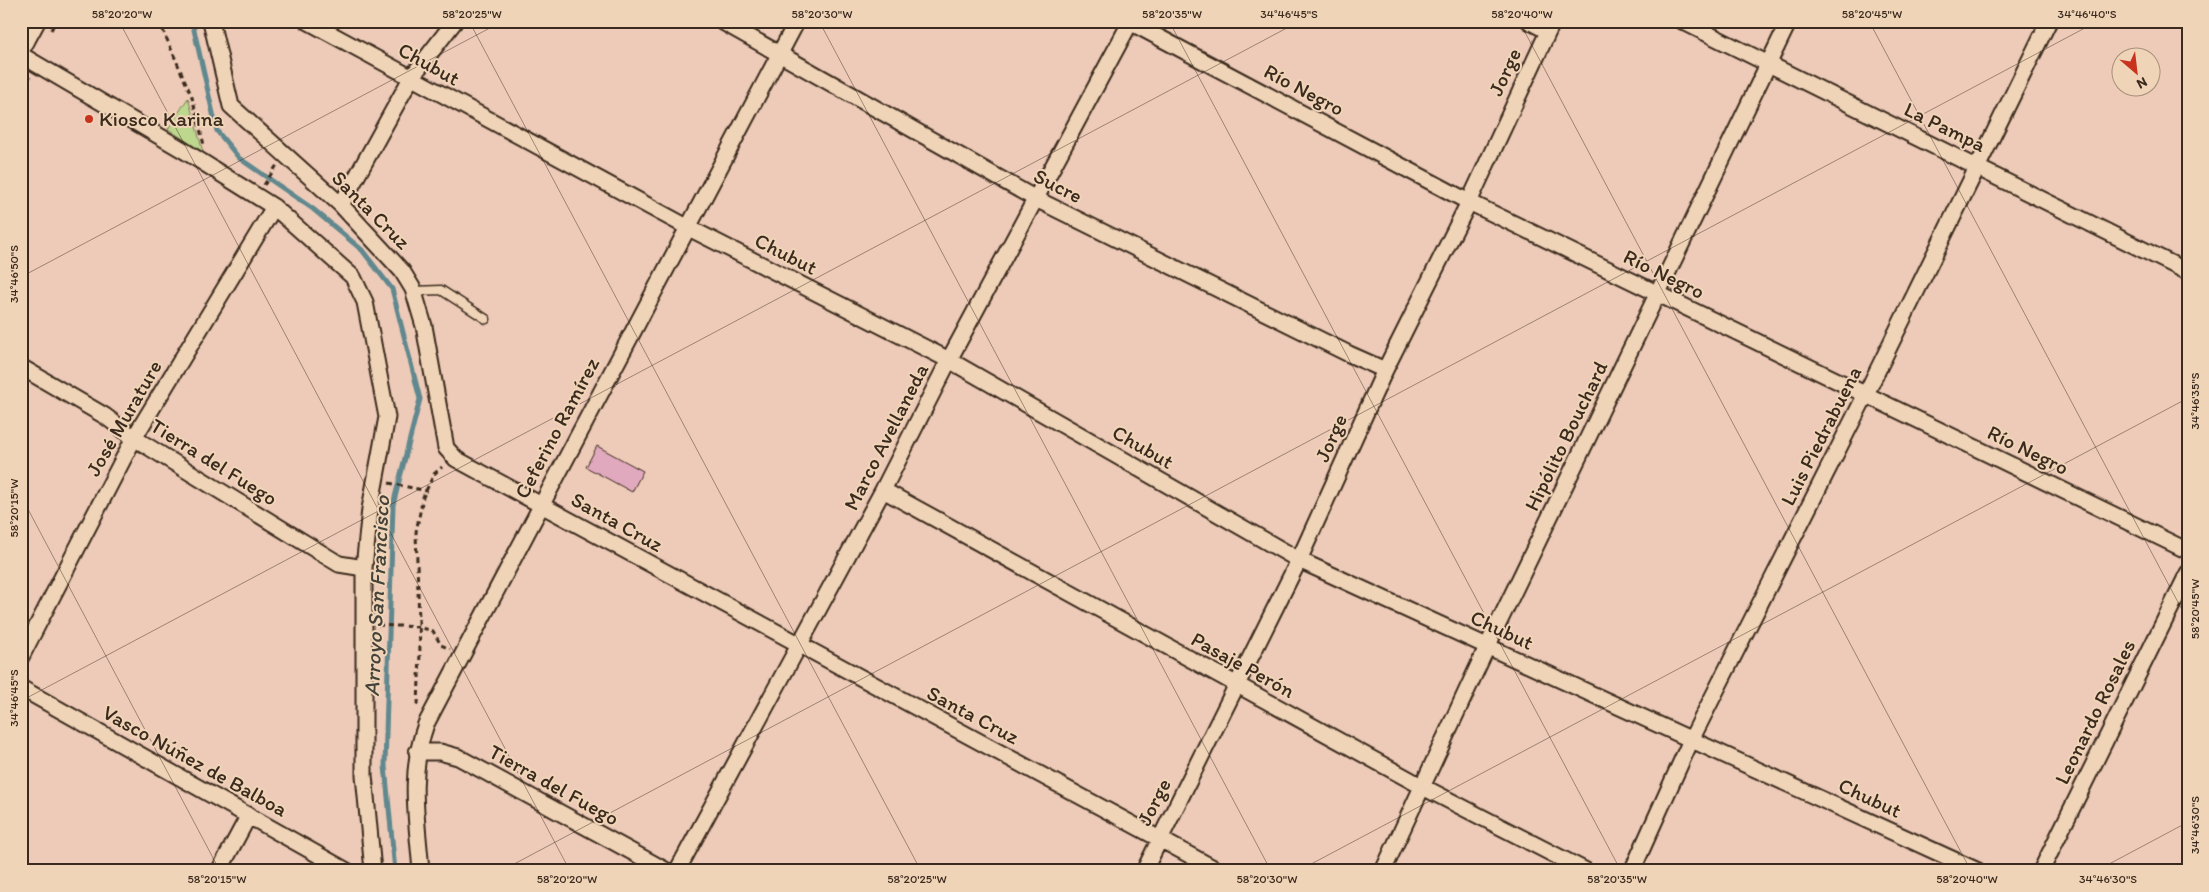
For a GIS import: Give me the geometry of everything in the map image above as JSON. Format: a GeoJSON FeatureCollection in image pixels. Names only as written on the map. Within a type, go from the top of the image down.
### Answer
{"type":"FeatureCollection","features":[{"type":"Feature","properties":{"kind":"main road"},"geometry":{"type":"LineString","coordinates":[[21,45],[34,21]]}},
{"type":"Feature","properties":{"kind":"street","name":"Santa Cruz"},"geometry":{"type":"LineString","coordinates":[[211,21],[231,106],[340,205],[396,264],[414,291],[424,326],[446,448],[454,458],[799,646],[1219,871]]}},
{"type":"Feature","properties":{"kind":"street","name":"Chubut"},"geometry":{"type":"LineString","coordinates":[[307,21],[689,228],[949,360],[1299,560],[1978,871]]}},
{"type":"Feature","properties":{"kind":"street"},"geometry":{"type":"LineString","coordinates":[[340,205],[411,78],[455,21]]}},
{"type":"Feature","properties":{"kind":"street","name":"Sucre"},"geometry":{"type":"LineString","coordinates":[[721,21],[1036,199],[1385,370]]}},
{"type":"Feature","properties":{"kind":"street","name":"Ceferino Ramírez"},"geometry":{"type":"LineString","coordinates":[[421,871],[414,773],[417,752],[426,724],[540,504],[689,228],[797,21]]}},
{"type":"Feature","properties":{"kind":"street"},"geometry":{"type":"LineString","coordinates":[[1529,21],[1550,26]]}},
{"type":"Feature","properties":{"kind":"street","name":"La Pampa"},"geometry":{"type":"LineString","coordinates":[[1682,21],[2188,272]]}},
{"type":"Feature","properties":{"kind":"street","name":"Hipólito Bouchard"},"geometry":{"type":"LineString","coordinates":[[1383,871],[1487,647],[1789,21]]}},
{"type":"Feature","properties":{"kind":"street","name":"Luis Piedrabuena"},"geometry":{"type":"LineString","coordinates":[[1632,871],[1691,740],[1865,396],[2049,21]]}},
{"type":"Feature","properties":{"kind":"street","name":"Marco Avellaneda"},"geometry":{"type":"LineString","coordinates":[[677,871],[883,490],[949,360],[1130,22]]}},
{"type":"Feature","properties":{"kind":"street","name":"Río Negro"},"geometry":{"type":"LineString","coordinates":[[1130,22],[1469,202],[1865,396],[2188,551]]}},
{"type":"Feature","properties":{"kind":"street","name":"Jorge"},"geometry":{"type":"LineString","coordinates":[[1144,871],[1299,560],[1385,370],[1469,202],[1550,26]]}},
{"type":"Feature","properties":{"kind":"street"},"geometry":{"type":"LineString","coordinates":[[21,55],[183,150],[274,207],[353,277],[360,289],[365,302],[387,417],[364,568],[364,774],[374,871]]}},
{"type":"Feature","properties":{"kind":"street","name":"José Murature"},"geometry":{"type":"LineString","coordinates":[[21,657],[134,438],[274,207]]}},
{"type":"Feature","properties":{"kind":"street","name":"Tierra del Fuego"},"geometry":{"type":"LineString","coordinates":[[21,367],[105,416],[134,438],[340,564],[364,568]]}},
{"type":"Feature","properties":{"kind":"street","name":"Pasaje Perón"},"geometry":{"type":"LineString","coordinates":[[883,490],[1422,787],[1586,871]]}},
{"type":"Feature","properties":{"kind":"street","name":"Leonardo Rosales"},"geometry":{"type":"LineString","coordinates":[[2041,871],[2188,573]]}},
{"type":"Feature","properties":{"kind":"street","name":"Vasco Núñez de Balboa"},"geometry":{"type":"LineString","coordinates":[[21,688],[348,871]]}},
{"type":"Feature","properties":{"kind":"street","name":"Tierra del Fuego"},"geometry":{"type":"LineString","coordinates":[[417,752],[440,752],[458,757],[666,871]]}},
{"type":"Feature","properties":{"kind":"street"},"geometry":{"type":"LineString","coordinates":[[219,871],[249,815]]}},
{"type":"Feature","properties":{"kind":"lane"},"geometry":{"type":"LineString","coordinates":[[414,291],[441,290],[486,319]]}},
{"type":"Feature","properties":{"kind":"path"},"geometry":{"type":"LineString","coordinates":[[159,21],[192,97],[207,153]]}},
{"type":"Feature","properties":{"kind":"path"},"geometry":{"type":"LineString","coordinates":[[262,187],[274,169]]}},
{"type":"Feature","properties":{"kind":"path"},"geometry":{"type":"LineString","coordinates":[[418,707],[419,626],[416,532],[423,497],[428,491],[434,474],[454,458]]}},
{"type":"Feature","properties":{"kind":"path"},"geometry":{"type":"LineString","coordinates":[[376,480],[428,491]]}},
{"type":"Feature","properties":{"kind":"path"},"geometry":{"type":"LineString","coordinates":[[379,625],[419,626],[433,631],[441,645],[462,656]]}},
{"type":"Feature","properties":{"kind":"green space"},"geometry":{"type":"Polygon","coordinates":[[[188,98],[203,152],[168,129],[188,98]]]}},
{"type":"Feature","properties":{"kind":"building"},"geometry":{"type":"Polygon","coordinates":[[[597,446],[643,471],[632,492],[586,467],[597,446]]]}},
{"type":"Feature","properties":{"kind":"waterway","name":"Arroyo San Francisco"},"geometry":{"type":"LineString","coordinates":[[192,21],[217,131],[239,158],[313,209],[362,250],[392,289],[420,399],[393,505],[385,766],[395,871]]}},
{"type":"Feature","properties":{"kind":"place","name":"Kiosco Karina"},"geometry":{"type":"Point","coordinates":[89,119]}}]}
